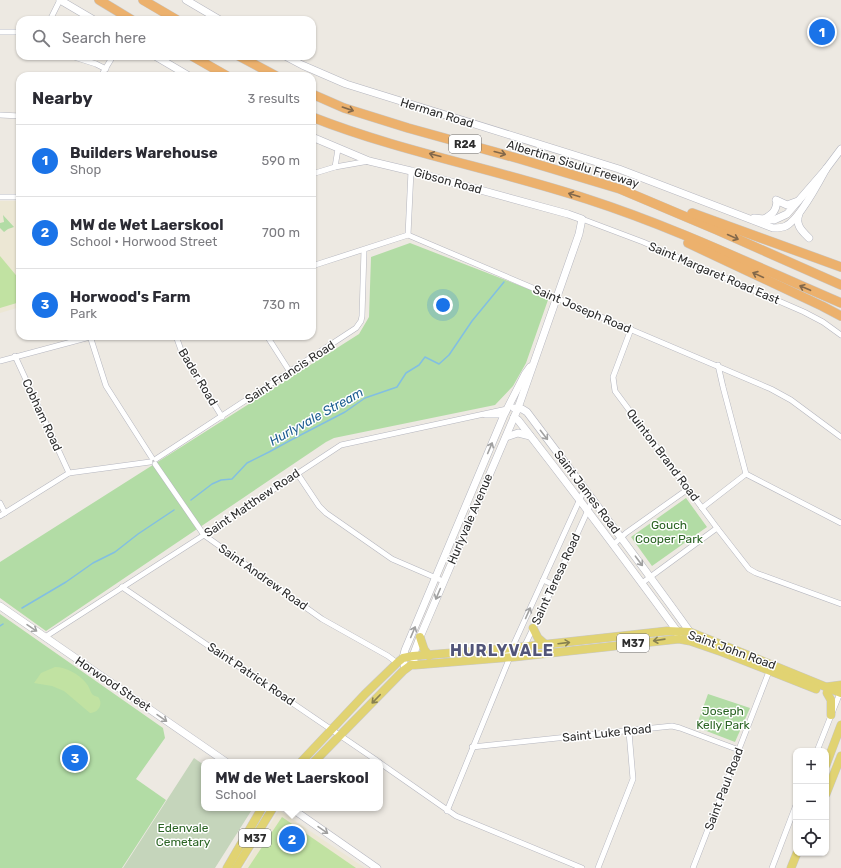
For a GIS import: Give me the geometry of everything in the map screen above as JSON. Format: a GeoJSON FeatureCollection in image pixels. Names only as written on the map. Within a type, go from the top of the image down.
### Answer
{"type":"FeatureCollection","features":[{"type":"Feature","properties":{"kind":"highway"},"geometry":{"type":"LineString","coordinates":[[99,0],[125,16]]}},
{"type":"Feature","properties":{"kind":"highway"},"geometry":{"type":"LineString","coordinates":[[144,0],[170,16]]}},
{"type":"Feature","properties":{"kind":"highway"},"geometry":{"type":"LineString","coordinates":[[199,60],[220,72]]}},
{"type":"Feature","properties":{"kind":"highway"},"geometry":{"type":"LineString","coordinates":[[246,60],[269,72]]}},
{"type":"Feature","properties":{"kind":"highway","name":"Albertina Sisulu Freeway"},"geometry":{"type":"LineString","coordinates":[[316,96],[344,108],[408,128],[620,189],[841,285]]}},
{"type":"Feature","properties":{"kind":"highway","name":"R24"},"geometry":{"type":"LineString","coordinates":[[316,119],[376,139],[510,176],[611,207],[716,248],[841,303]]}},
{"type":"Feature","properties":{"kind":"highway"},"geometry":{"type":"LineString","coordinates":[[620,189],[653,198],[841,267]]}},
{"type":"Feature","properties":{"kind":"highway"},"geometry":{"type":"LineString","coordinates":[[611,207],[815,302],[841,316]]}},
{"type":"Feature","properties":{"kind":"main road"},"geometry":{"type":"LineString","coordinates":[[533,628],[538,638],[546,645]]}},
{"type":"Feature","properties":{"kind":"main road","name":"Saint John Road"},"geometry":{"type":"LineString","coordinates":[[429,660],[512,648],[667,631],[678,635]]}},
{"type":"Feature","properties":{"kind":"main road","name":"Saint John Road"},"geometry":{"type":"LineString","coordinates":[[400,660],[510,657],[678,635],[690,636],[826,690],[840,693]]}},
{"type":"Feature","properties":{"kind":"main road"},"geometry":{"type":"LineString","coordinates":[[391,683],[410,670],[429,660],[420,637]]}},
{"type":"Feature","properties":{"kind":"main road","name":"Hurlyvale Avenue"},"geometry":{"type":"LineString","coordinates":[[304,759],[365,694],[400,660]]}},
{"type":"Feature","properties":{"kind":"main road","name":"M37"},"geometry":{"type":"LineString","coordinates":[[317,759],[414,660]]}},
{"type":"Feature","properties":{"kind":"main road"},"geometry":{"type":"LineString","coordinates":[[826,690],[840,693]]}},
{"type":"Feature","properties":{"kind":"main road"},"geometry":{"type":"LineString","coordinates":[[826,690],[831,700],[831,716]]}},
{"type":"Feature","properties":{"kind":"main road"},"geometry":{"type":"LineString","coordinates":[[829,757],[841,725]]}},
{"type":"Feature","properties":{"kind":"main road"},"geometry":{"type":"LineString","coordinates":[[829,786],[841,756]]}},
{"type":"Feature","properties":{"kind":"main road","name":"M37"},"geometry":{"type":"LineString","coordinates":[[227,868],[260,811]]}},
{"type":"Feature","properties":{"kind":"main road","name":"M37"},"geometry":{"type":"LineString","coordinates":[[236,868],[271,811]]}},
{"type":"Feature","properties":{"kind":"main road"},"geometry":{"type":"LineString","coordinates":[[791,868],[796,856]]}},
{"type":"Feature","properties":{"kind":"street"},"geometry":{"type":"LineString","coordinates":[[52,16],[60,0],[87,16]]}},
{"type":"Feature","properties":{"kind":"street"},"geometry":{"type":"LineString","coordinates":[[186,0],[213,16]]}},
{"type":"Feature","properties":{"kind":"street"},"geometry":{"type":"LineString","coordinates":[[0,32],[16,32]]}},
{"type":"Feature","properties":{"kind":"street"},"geometry":{"type":"LineString","coordinates":[[89,60],[106,69]]}},
{"type":"Feature","properties":{"kind":"street"},"geometry":{"type":"LineString","coordinates":[[104,72],[112,60]]}},
{"type":"Feature","properties":{"kind":"street"},"geometry":{"type":"LineString","coordinates":[[162,60],[182,72]]}},
{"type":"Feature","properties":{"kind":"street","name":"Herman Road"},"geometry":{"type":"LineString","coordinates":[[293,60],[346,84],[619,169],[750,218],[763,225],[780,228],[791,223],[801,211],[826,169]]}},
{"type":"Feature","properties":{"kind":"street"},"geometry":{"type":"LineString","coordinates":[[0,115],[16,116]]}},
{"type":"Feature","properties":{"kind":"street"},"geometry":{"type":"LineString","coordinates":[[316,139],[369,162]]}},
{"type":"Feature","properties":{"kind":"street","name":"Herman Road"},"geometry":{"type":"LineString","coordinates":[[750,218],[774,220],[787,214],[826,169],[841,148]]}},
{"type":"Feature","properties":{"kind":"street"},"geometry":{"type":"LineString","coordinates":[[335,167],[338,149]]}},
{"type":"Feature","properties":{"kind":"street","name":"Gibson Road"},"geometry":{"type":"LineString","coordinates":[[316,173],[335,167],[369,162],[411,171],[568,214],[582,220]]}},
{"type":"Feature","properties":{"kind":"street"},"geometry":{"type":"LineString","coordinates":[[316,265],[408,235],[411,171]]}},
{"type":"Feature","properties":{"kind":"street"},"geometry":{"type":"LineString","coordinates":[[0,197],[16,197]]}},
{"type":"Feature","properties":{"kind":"street"},"geometry":{"type":"LineString","coordinates":[[764,219],[777,208],[777,200],[787,205],[799,201]]}},
{"type":"Feature","properties":{"kind":"street"},"geometry":{"type":"LineString","coordinates":[[801,211],[798,218],[798,223],[809,238]]}},
{"type":"Feature","properties":{"kind":"street","name":"Hurlyvale Avenue"},"geometry":{"type":"LineString","coordinates":[[414,660],[420,637],[518,408],[579,234],[582,220]]}},
{"type":"Feature","properties":{"kind":"street","name":"Saint Margaret Road East"},"geometry":{"type":"LineString","coordinates":[[582,220],[643,242],[804,312],[823,322],[841,335]]}},
{"type":"Feature","properties":{"kind":"street","name":"Saint Joseph Road"},"geometry":{"type":"LineString","coordinates":[[408,235],[718,365],[782,395],[841,437]]}},
{"type":"Feature","properties":{"kind":"street","name":"Saint Francis Road"},"geometry":{"type":"LineString","coordinates":[[153,461],[222,417],[359,325],[362,316],[364,250]]}},
{"type":"Feature","properties":{"kind":"street","name":"Quinton Brand Road"},"geometry":{"type":"LineString","coordinates":[[630,329],[613,377],[615,391],[717,528],[749,569],[756,573],[841,604]]}},
{"type":"Feature","properties":{"kind":"street"},"geometry":{"type":"LineString","coordinates":[[0,361],[78,340]]}},
{"type":"Feature","properties":{"kind":"street","name":"Saint Andrew Road"},"geometry":{"type":"LineString","coordinates":[[91,340],[106,386],[153,461],[204,535],[322,619],[388,656],[400,660]]}},
{"type":"Feature","properties":{"kind":"street","name":"Bader Road"},"geometry":{"type":"LineString","coordinates":[[177,340],[181,350],[222,417]]}},
{"type":"Feature","properties":{"kind":"street"},"geometry":{"type":"LineString","coordinates":[[270,340],[290,372]]}},
{"type":"Feature","properties":{"kind":"street","name":"Cobham Road"},"geometry":{"type":"LineString","coordinates":[[15,356],[69,473]]}},
{"type":"Feature","properties":{"kind":"street","name":"Hurlyvale Avenue"},"geometry":{"type":"LineString","coordinates":[[405,669],[400,660],[505,412],[533,362]]}},
{"type":"Feature","properties":{"kind":"street"},"geometry":{"type":"LineString","coordinates":[[718,365],[746,474],[841,523]]}},
{"type":"Feature","properties":{"kind":"street"},"geometry":{"type":"LineString","coordinates":[[521,398],[526,412]]}},
{"type":"Feature","properties":{"kind":"street","name":"Saint Matthew Road"},"geometry":{"type":"LineString","coordinates":[[45,637],[204,535],[334,448],[348,443],[478,415],[505,412],[518,408]]}},
{"type":"Feature","properties":{"kind":"street","name":"Saint James Road"},"geometry":{"type":"LineString","coordinates":[[518,408],[526,412],[585,488],[651,576],[690,636]]}},
{"type":"Feature","properties":{"kind":"street","name":"Saint Matthew Road"},"geometry":{"type":"LineString","coordinates":[[505,412],[514,417]]}},
{"type":"Feature","properties":{"kind":"street","name":"Saint James Road"},"geometry":{"type":"LineString","coordinates":[[514,417],[580,500],[642,583],[678,635]]}},
{"type":"Feature","properties":{"kind":"street"},"geometry":{"type":"LineString","coordinates":[[506,437],[518,433],[530,436]]}},
{"type":"Feature","properties":{"kind":"street"},"geometry":{"type":"LineString","coordinates":[[0,516],[69,473],[153,461]]}},
{"type":"Feature","properties":{"kind":"street"},"geometry":{"type":"LineString","coordinates":[[297,473],[319,506],[326,513],[392,559],[444,581]]}},
{"type":"Feature","properties":{"kind":"street"},"geometry":{"type":"LineString","coordinates":[[702,508],[746,474]]}},
{"type":"Feature","properties":{"kind":"street","name":"Saint Teresa Road"},"geometry":{"type":"LineString","coordinates":[[447,811],[510,657],[512,648],[585,488]]}},
{"type":"Feature","properties":{"kind":"street"},"geometry":{"type":"LineString","coordinates":[[613,544],[688,489]]}},
{"type":"Feature","properties":{"kind":"street","name":"Saint Teresa Road"},"geometry":{"type":"LineString","coordinates":[[510,657],[524,647],[593,499]]}},
{"type":"Feature","properties":{"kind":"street"},"geometry":{"type":"LineString","coordinates":[[0,503],[5,513]]}},
{"type":"Feature","properties":{"kind":"street"},"geometry":{"type":"LineString","coordinates":[[642,583],[717,528]]}},
{"type":"Feature","properties":{"kind":"street"},"geometry":{"type":"LineString","coordinates":[[543,580],[554,585]]}},
{"type":"Feature","properties":{"kind":"street","name":"Saint Patrick Road"},"geometry":{"type":"LineString","coordinates":[[122,587],[376,759]]}},
{"type":"Feature","properties":{"kind":"street","name":"Horwood Street"},"geometry":{"type":"LineString","coordinates":[[0,606],[222,759]]}},
{"type":"Feature","properties":{"kind":"street","name":"Saint Paul Road"},"geometry":{"type":"LineString","coordinates":[[694,868],[771,668]]}},
{"type":"Feature","properties":{"kind":"street"},"geometry":{"type":"LineString","coordinates":[[818,748],[840,693]]}},
{"type":"Feature","properties":{"kind":"street","name":"Saint Luke Road"},"geometry":{"type":"LineString","coordinates":[[472,747],[629,732],[674,726],[739,750]]}},
{"type":"Feature","properties":{"kind":"street"},"geometry":{"type":"LineString","coordinates":[[598,868],[633,779],[629,732]]}},
{"type":"Feature","properties":{"kind":"street","name":"Saint Patrick Road"},"geometry":{"type":"LineString","coordinates":[[383,764],[447,811],[459,818],[582,868]]}},
{"type":"Feature","properties":{"kind":"street"},"geometry":{"type":"LineString","coordinates":[[295,811],[377,868]]}},
{"type":"Feature","properties":{"kind":"street"},"geometry":{"type":"LineString","coordinates":[[772,868],[793,813]]}},
{"type":"Feature","properties":{"kind":"shaded area"},"geometry":{"type":"Polygon","coordinates":[[[0,201],[16,201],[16,308],[0,313],[0,201]]]}},
{"type":"Feature","properties":{"kind":"shaded area"},"geometry":{"type":"Polygon","coordinates":[[[278,811],[280,811],[365,868],[243,868],[278,811]]]}},
{"type":"Feature","properties":{"kind":"green space"},"geometry":{"type":"Polygon","coordinates":[[[3,215],[14,227],[4,232],[0,228],[0,223],[4,222],[3,215]]]}},
{"type":"Feature","properties":{"kind":"green space"},"geometry":{"type":"Polygon","coordinates":[[[410,243],[549,297],[526,363],[513,386],[495,405],[334,438],[326,442],[46,631],[0,598],[0,562],[359,334],[369,317],[371,257],[410,243]]]}},
{"type":"Feature","properties":{"kind":"green space"},"geometry":{"type":"Polygon","coordinates":[[[0,256],[16,275],[16,303],[0,308],[0,256]]]}},
{"type":"Feature","properties":{"kind":"green space","name":"Gouch Cooper Park"},"geometry":{"type":"Polygon","coordinates":[[[686,498],[707,527],[652,566],[631,537],[686,498]]]}},
{"type":"Feature","properties":{"kind":"green space"},"geometry":{"type":"Polygon","coordinates":[[[0,614],[163,728],[165,738],[136,779],[166,800],[122,868],[0,868],[0,614]]]}},
{"type":"Feature","properties":{"kind":"green space"},"geometry":{"type":"Polygon","coordinates":[[[55,667],[68,670],[83,680],[92,694],[100,700],[98,710],[90,713],[64,691],[52,686],[34,683],[41,673],[55,667]]]}},
{"type":"Feature","properties":{"kind":"green space","name":"Joseph Kelly Park"},"geometry":{"type":"Polygon","coordinates":[[[708,694],[750,708],[735,742],[696,727],[708,694]]]}},
{"type":"Feature","properties":{"kind":"green space","name":"Edenvale Cemetary"},"geometry":{"type":"Polygon","coordinates":[[[194,758],[201,763],[201,811],[251,811],[215,868],[123,868],[194,758]]]}},
{"type":"Feature","properties":{"kind":"green space"},"geometry":{"type":"Polygon","coordinates":[[[282,817],[356,868],[248,868],[282,817]]]}},
{"type":"Feature","properties":{"kind":"waterway","name":"Hurlyvale Stream"},"geometry":{"type":"LineString","coordinates":[[191,500],[212,484],[221,480],[232,479],[247,463],[345,412],[365,398],[397,387],[406,373],[419,365],[425,357],[439,364],[449,355],[472,321],[504,282]]}},
{"type":"Feature","properties":{"kind":"waterway","name":"Hurlyvale Stream"},"geometry":{"type":"LineString","coordinates":[[22,608],[66,582],[93,563],[115,552],[138,534],[174,510]]}},
{"type":"Feature","properties":{"kind":"place","name":"Builders Warehouse"},"geometry":{"type":"Point","coordinates":[822,32]}},
{"type":"Feature","properties":{"kind":"place","name":"Horwood's Farm"},"geometry":{"type":"Point","coordinates":[75,758]}},
{"type":"Feature","properties":{"kind":"place","name":"MW de Wet Laerskool"},"geometry":{"type":"Point","coordinates":[292,839]}},
{"type":"Feature","properties":{"kind":"district","name":"HURLYVALE"},"geometry":{"type":"Point","coordinates":[502,650]}}]}
